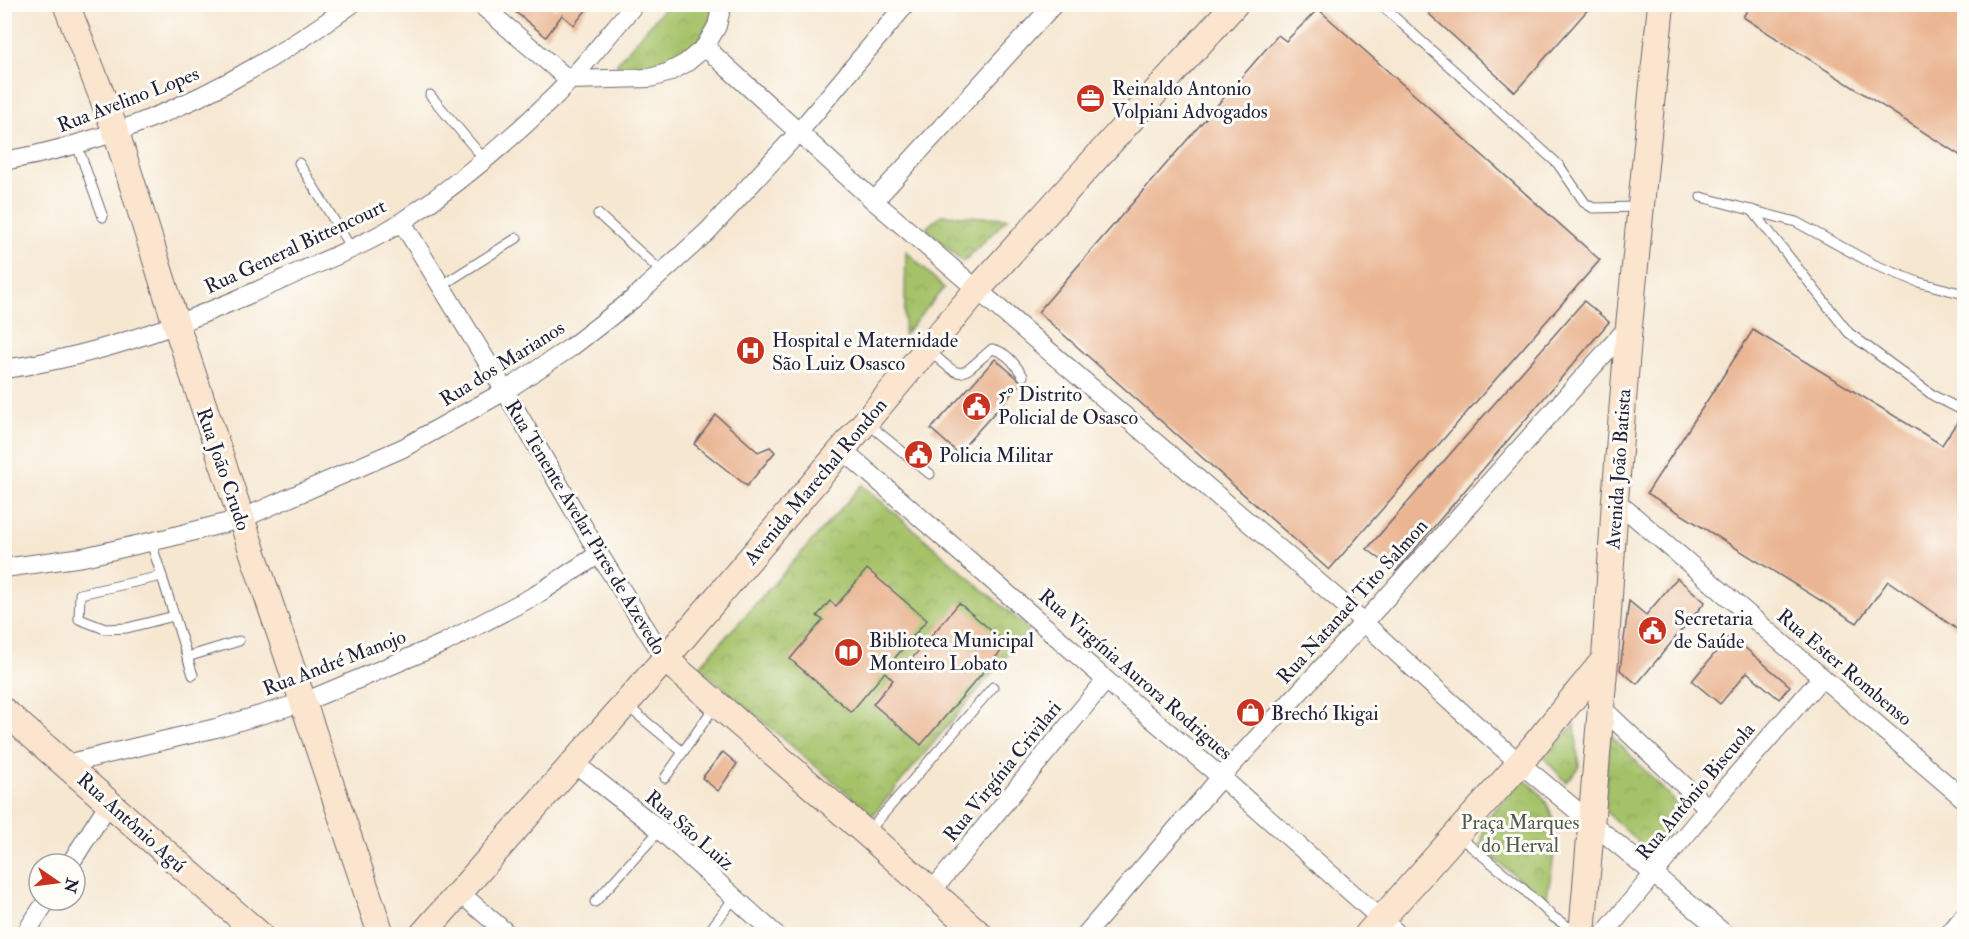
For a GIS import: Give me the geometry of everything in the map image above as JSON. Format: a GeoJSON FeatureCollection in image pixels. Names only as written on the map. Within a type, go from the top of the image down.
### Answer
{"type":"FeatureCollection","features":[{"type":"Feature","properties":{"kind":"main road","name":"Rua João Crudo"},"geometry":{"type":"LineString","coordinates":[[66,4],[116,132],[176,324],[381,934]]}},
{"type":"Feature","properties":{"kind":"main road","name":"Avenida João Batista"},"geometry":{"type":"LineString","coordinates":[[1581,934],[1605,659],[1629,326],[1661,4]]}},
{"type":"Feature","properties":{"kind":"main road","name":"Avenida Marechal Rondon"},"geometry":{"type":"LineString","coordinates":[[423,934],[665,659],[977,290],[1228,7]]}},
{"type":"Feature","properties":{"kind":"main road","name":"Rua Tenente Avelar Pires de Azevedo"},"geometry":{"type":"LineString","coordinates":[[665,659],[980,934]]}},
{"type":"Feature","properties":{"kind":"main road"},"geometry":{"type":"LineString","coordinates":[[1382,930],[1456,835],[1520,764],[1605,659]]}},
{"type":"Feature","properties":{"kind":"main road","name":"Rua Antônio Agú"},"geometry":{"type":"LineString","coordinates":[[4,711],[259,934]]}},
{"type":"Feature","properties":{"kind":"street","name":"Rua Avelino Lopes"},"geometry":{"type":"LineString","coordinates":[[4,161],[77,145],[192,102],[310,35],[352,4]]}},
{"type":"Feature","properties":{"kind":"street"},"geometry":{"type":"LineString","coordinates":[[480,4],[569,80],[650,78],[667,73],[686,63],[705,47],[717,26],[722,4]]}},
{"type":"Feature","properties":{"kind":"street","name":"Rua General Bittencourt"},"geometry":{"type":"LineString","coordinates":[[4,369],[75,356],[117,345],[176,324],[263,289],[402,222],[484,159],[548,102],[635,4]]}},
{"type":"Feature","properties":{"kind":"street","name":"Rua dos Marianos"},"geometry":{"type":"LineString","coordinates":[[4,568],[83,557],[241,519],[403,448],[505,391],[570,348],[633,299],[708,231],[798,133],[906,4]]}},
{"type":"Feature","properties":{"kind":"street"},"geometry":{"type":"LineString","coordinates":[[874,201],[1054,4]]}},
{"type":"Feature","properties":{"kind":"street"},"geometry":{"type":"LineString","coordinates":[[705,47],[874,201],[1364,623],[1520,764],[1725,934]]}},
{"type":"Feature","properties":{"kind":"street","name":"Rua Tenente Avelar Pires de Azevedo"},"geometry":{"type":"LineString","coordinates":[[402,222],[505,391],[599,554],[665,659]]}},
{"type":"Feature","properties":{"kind":"street","name":"Rua Natanael Tito Salmon"},"geometry":{"type":"LineString","coordinates":[[1086,934],[1221,777],[1364,623],[1629,326]]}},
{"type":"Feature","properties":{"kind":"street","name":"Rua Virgínia Aurora Rodrigues"},"geometry":{"type":"LineString","coordinates":[[842,448],[1106,680],[1221,777],[1382,930]]}},
{"type":"Feature","properties":{"kind":"street","name":"Rua Ester Rombenso"},"geometry":{"type":"LineString","coordinates":[[1615,500],[1965,799]]}},
{"type":"Feature","properties":{"kind":"street","name":"Rua André Manojo"},"geometry":{"type":"LineString","coordinates":[[66,764],[216,728],[304,702],[444,643],[536,595],[599,554]]}},
{"type":"Feature","properties":{"kind":"street","name":"Rua Antônio Biscuola"},"geometry":{"type":"LineString","coordinates":[[1604,934],[1708,808],[1822,677]]}},
{"type":"Feature","properties":{"kind":"street","name":"Rua Virgínia Crivilari"},"geometry":{"type":"LineString","coordinates":[[932,891],[1106,680]]}},
{"type":"Feature","properties":{"kind":"street"},"geometry":{"type":"LineString","coordinates":[[1601,707],[1708,808]]}},
{"type":"Feature","properties":{"kind":"street","name":"Rua São Luiz"},"geometry":{"type":"LineString","coordinates":[[573,762],[660,830],[775,934]]}},
{"type":"Feature","properties":{"kind":"street"},"geometry":{"type":"LineString","coordinates":[[78,852],[109,803]]}},
{"type":"Feature","properties":{"kind":"street"},"geometry":{"type":"LineString","coordinates":[[460,893],[508,934]]}},
{"type":"Feature","properties":{"kind":"street"},"geometry":{"type":"LineString","coordinates":[[25,934],[39,912]]}},
{"type":"Feature","properties":{"kind":"street"},"geometry":{"type":"LineString","coordinates":[[1949,934],[1965,916]]}},
{"type":"Feature","properties":{"kind":"lane"},"geometry":{"type":"LineString","coordinates":[[1380,4],[1558,164],[1585,203],[1593,208],[1641,207]]}},
{"type":"Feature","properties":{"kind":"lane"},"geometry":{"type":"LineString","coordinates":[[430,95],[484,159]]}},
{"type":"Feature","properties":{"kind":"lane"},"geometry":{"type":"LineString","coordinates":[[77,145],[103,217]]}},
{"type":"Feature","properties":{"kind":"lane"},"geometry":{"type":"LineString","coordinates":[[298,164],[351,248]]}},
{"type":"Feature","properties":{"kind":"lane"},"geometry":{"type":"LineString","coordinates":[[1701,197],[1796,222],[1875,265],[1918,282],[1964,294]]}},
{"type":"Feature","properties":{"kind":"lane"},"geometry":{"type":"LineString","coordinates":[[1752,210],[1849,333],[1934,396],[1965,411]]}},
{"type":"Feature","properties":{"kind":"lane"},"geometry":{"type":"LineString","coordinates":[[598,214],[662,272]]}},
{"type":"Feature","properties":{"kind":"lane"},"geometry":{"type":"LineString","coordinates":[[441,286],[517,238]]}},
{"type":"Feature","properties":{"kind":"lane"},"geometry":{"type":"LineString","coordinates":[[928,349],[951,370],[959,374],[967,372],[992,349],[1005,354],[1023,376]]}},
{"type":"Feature","properties":{"kind":"lane"},"geometry":{"type":"LineString","coordinates":[[865,422],[930,474]]}},
{"type":"Feature","properties":{"kind":"lane"},"geometry":{"type":"LineString","coordinates":[[151,542],[193,675]]}},
{"type":"Feature","properties":{"kind":"lane"},"geometry":{"type":"LineString","coordinates":[[162,576],[80,594],[79,619],[105,629],[127,628],[174,616]]}},
{"type":"Feature","properties":{"kind":"lane"},"geometry":{"type":"LineString","coordinates":[[187,657],[239,641]]}},
{"type":"Feature","properties":{"kind":"lane"},"geometry":{"type":"LineString","coordinates":[[866,833],[993,687]]}},
{"type":"Feature","properties":{"kind":"lane"},"geometry":{"type":"LineString","coordinates":[[624,704],[683,752]]}},
{"type":"Feature","properties":{"kind":"lane"},"geometry":{"type":"LineString","coordinates":[[665,778],[717,704]]}},
{"type":"Feature","properties":{"kind":"lane"},"geometry":{"type":"LineString","coordinates":[[595,902],[660,830]]}},
{"type":"Feature","properties":{"kind":"lane"},"geometry":{"type":"LineString","coordinates":[[1456,835],[1520,886],[1553,917],[1581,934]]}},
{"type":"Feature","properties":{"kind":"lane"},"geometry":{"type":"LineString","coordinates":[[707,934],[734,898]]}},
{"type":"Feature","properties":{"kind":"green space"},"geometry":{"type":"Polygon","coordinates":[[[667,5],[718,5],[718,10],[697,43],[689,50],[630,72],[616,64],[667,5]]]}},
{"type":"Feature","properties":{"kind":"green space"},"geometry":{"type":"Polygon","coordinates":[[[941,215],[1008,218],[963,262],[926,228],[941,215]]]}},
{"type":"Feature","properties":{"kind":"green space"},"geometry":{"type":"Polygon","coordinates":[[[906,251],[944,288],[904,335],[906,251]]]}},
{"type":"Feature","properties":{"kind":"green space"},"geometry":{"type":"Polygon","coordinates":[[[862,485],[1029,629],[873,815],[699,667],[862,485]]]}},
{"type":"Feature","properties":{"kind":"green space","name":"Praça Marques do Herval"},"geometry":{"type":"Polygon","coordinates":[[[1575,724],[1579,768],[1566,782],[1543,757],[1575,724]]]}},
{"type":"Feature","properties":{"kind":"green space","name":"Praça Marques do Herval"},"geometry":{"type":"Polygon","coordinates":[[[1610,734],[1685,812],[1650,853],[1604,810],[1610,734]]]}},
{"type":"Feature","properties":{"kind":"green space","name":"Praça Marques do Herval"},"geometry":{"type":"Polygon","coordinates":[[[1524,779],[1541,795],[1553,820],[1555,846],[1546,901],[1481,848],[1484,821],[1524,779]]]}},
{"type":"Feature","properties":{"kind":"building"},"geometry":{"type":"Polygon","coordinates":[[[560,4],[591,4],[574,25],[562,15],[546,37],[507,5],[549,5],[555,10],[560,4]]]}},
{"type":"Feature","properties":{"kind":"building"},"geometry":{"type":"Polygon","coordinates":[[[1751,4],[1950,4],[1964,14],[1964,158],[1743,17],[1751,4]]]}},
{"type":"Feature","properties":{"kind":"building"},"geometry":{"type":"Polygon","coordinates":[[[1437,5],[1592,5],[1515,92],[1429,14],[1437,5]]]}},
{"type":"Feature","properties":{"kind":"building"},"geometry":{"type":"Polygon","coordinates":[[[1318,9],[1600,260],[1329,570],[1038,312],[1278,35],[1286,41],[1318,9]]]}},
{"type":"Feature","properties":{"kind":"building"},"geometry":{"type":"Polygon","coordinates":[[[1584,301],[1609,322],[1396,571],[1367,549],[1584,301]]]}},
{"type":"Feature","properties":{"kind":"building"},"geometry":{"type":"Polygon","coordinates":[[[1753,330],[1942,445],[1964,414],[1964,634],[1888,581],[1857,623],[1647,493],[1753,330]]]}},
{"type":"Feature","properties":{"kind":"building","name":"5º Distrito Policial de Osasco"},"geometry":{"type":"Polygon","coordinates":[[[995,359],[1022,382],[958,453],[931,429],[995,359]]]}},
{"type":"Feature","properties":{"kind":"building"},"geometry":{"type":"Polygon","coordinates":[[[716,415],[758,452],[770,447],[775,452],[747,486],[694,444],[716,415]]]}},
{"type":"Feature","properties":{"kind":"building","name":"Biblioteca Municipal Monteiro Lobato"},"geometry":{"type":"Polygon","coordinates":[[[867,569],[927,620],[894,659],[904,668],[959,603],[1007,644],[921,745],[873,704],[893,680],[885,672],[851,712],[790,659],[823,620],[817,616],[830,601],[836,606],[867,569]]]}},
{"type":"Feature","properties":{"kind":"building","name":"Secretaria de Saúde"},"geometry":{"type":"Polygon","coordinates":[[[1677,578],[1705,602],[1637,684],[1620,670],[1629,601],[1646,615],[1677,578]]]}},
{"type":"Feature","properties":{"kind":"building"},"geometry":{"type":"Polygon","coordinates":[[[1730,635],[1790,686],[1779,699],[1747,672],[1720,704],[1692,681],[1730,635]]]}},
{"type":"Feature","properties":{"kind":"building"},"geometry":{"type":"Polygon","coordinates":[[[723,752],[737,764],[718,791],[702,778],[723,752]]]}},
{"type":"Feature","properties":{"kind":"place","name":"Reinaldo Antonio Volpiani Advogados"},"geometry":{"type":"Point","coordinates":[1091,99]}},
{"type":"Feature","properties":{"kind":"place","name":"Hospital e Maternidade São Luiz Osasco"},"geometry":{"type":"Point","coordinates":[751,351]}},
{"type":"Feature","properties":{"kind":"place","name":"5º Distrito Policial de Osasco"},"geometry":{"type":"Point","coordinates":[977,406]}},
{"type":"Feature","properties":{"kind":"place","name":"Policia Militar"},"geometry":{"type":"Point","coordinates":[918,455]}},
{"type":"Feature","properties":{"kind":"place","name":"Secretaria de Saúde"},"geometry":{"type":"Point","coordinates":[1653,630]}},
{"type":"Feature","properties":{"kind":"place","name":"Biblioteca Municipal Monteiro Lobato"},"geometry":{"type":"Point","coordinates":[848,652]}},
{"type":"Feature","properties":{"kind":"place","name":"Brechó Ikigai"},"geometry":{"type":"Point","coordinates":[1250,713]}}]}
